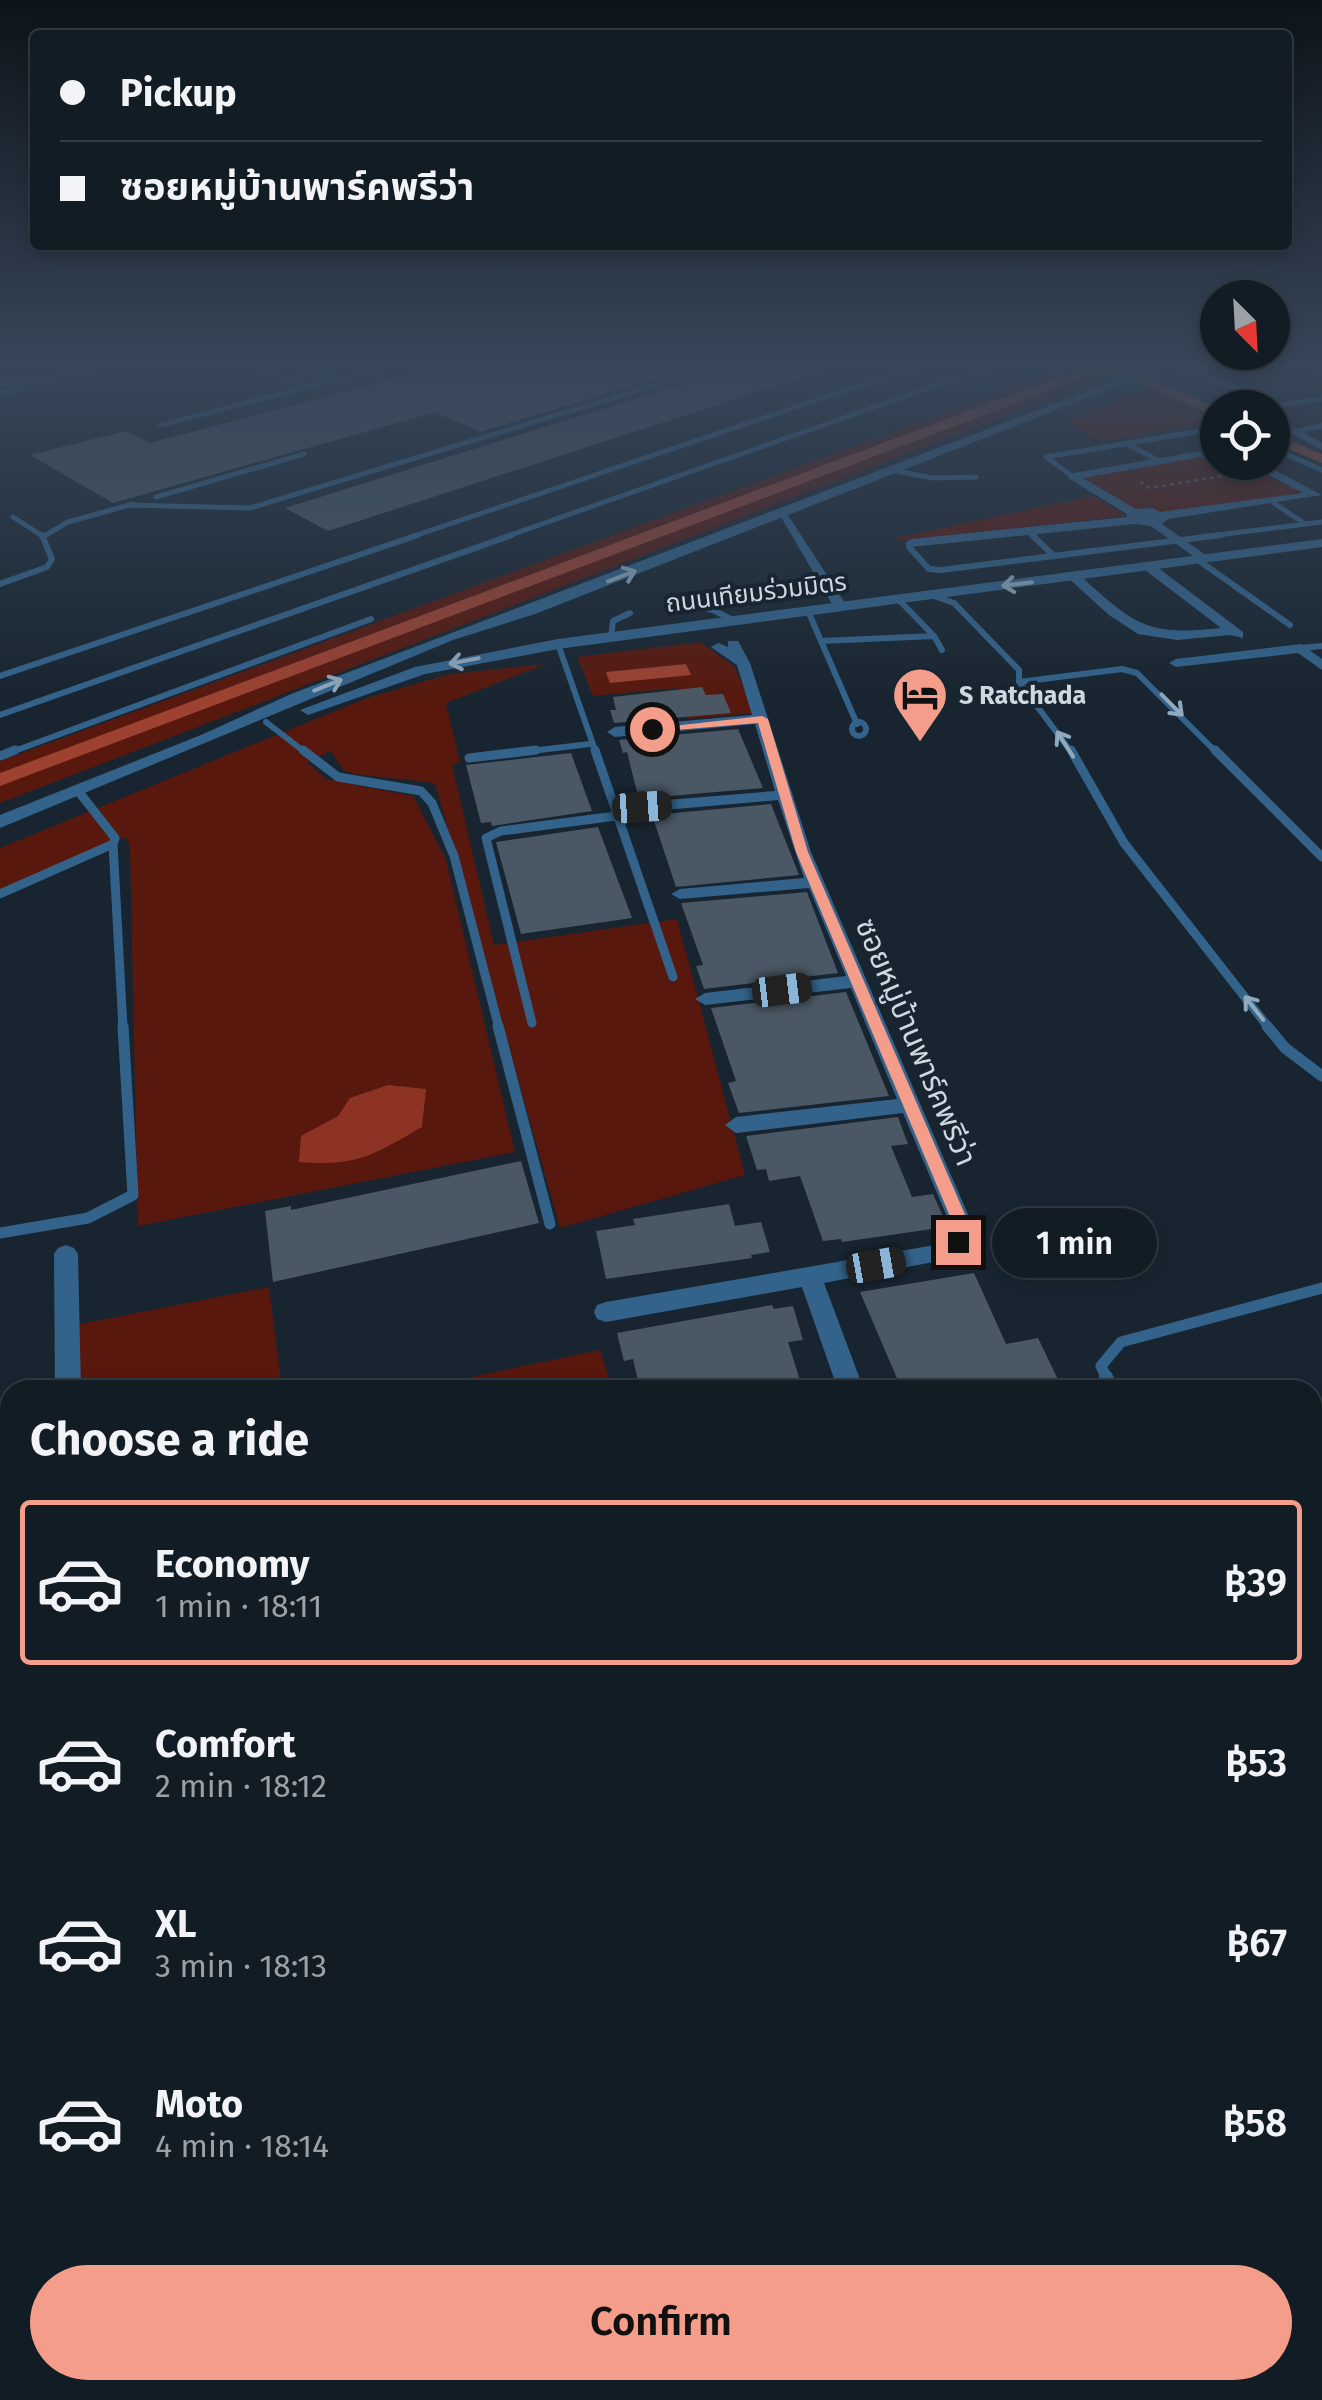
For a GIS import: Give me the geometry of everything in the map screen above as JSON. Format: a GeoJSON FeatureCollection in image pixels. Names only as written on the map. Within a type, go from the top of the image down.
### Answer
{"type":"FeatureCollection","features":[{"type":"Feature","properties":{"kind":"street","name":"ถนนเทียมร่วมมิตร"},"geometry":{"type":"LineString","coordinates":[[0,822],[431,644],[530,611],[875,479]]}},
{"type":"Feature","properties":{"kind":"street"},"geometry":{"type":"LineString","coordinates":[[1077,479],[1135,516]]}},
{"type":"Feature","properties":{"kind":"street"},"geometry":{"type":"LineString","coordinates":[[1289,480],[1319,494]]}},
{"type":"Feature","properties":{"kind":"street"},"geometry":{"type":"LineString","coordinates":[[911,544],[1135,516],[1157,519],[1319,494]]}},
{"type":"Feature","properties":{"kind":"street"},"geometry":{"type":"LineString","coordinates":[[782,515],[840,606]]}},
{"type":"Feature","properties":{"kind":"street"},"geometry":{"type":"LineString","coordinates":[[1157,519],[1201,560]]}},
{"type":"Feature","properties":{"kind":"street","name":"ถนนเทียมร่วมมิตร"},"geometry":{"type":"LineString","coordinates":[[207,738],[421,670],[507,652],[1322,543]]}},
{"type":"Feature","properties":{"kind":"street"},"geometry":{"type":"LineString","coordinates":[[1149,567],[1260,652]]}},
{"type":"Feature","properties":{"kind":"street"},"geometry":{"type":"LineString","coordinates":[[1072,576],[1134,630],[1149,636],[1172,638],[1233,631]]}},
{"type":"Feature","properties":{"kind":"street"},"geometry":{"type":"LineString","coordinates":[[507,652],[492,644],[493,634],[530,611]]}},
{"type":"Feature","properties":{"kind":"street","name":"ซอยหมู่บ้านพาร์คพรีว่า"},"geometry":{"type":"LineString","coordinates":[[726,621],[727,646],[762,719],[815,882],[962,1226],[958,1242],[940,1253],[810,1276]]}},
{"type":"Feature","properties":{"kind":"street","name":"ซอยหมู่บ้านพาร์คพรีว่า"},"geometry":{"type":"LineString","coordinates":[[700,624],[727,646]]}},
{"type":"Feature","properties":{"kind":"street"},"geometry":{"type":"LineString","coordinates":[[1176,662],[1301,648],[1322,666]]}},
{"type":"Feature","properties":{"kind":"street"},"geometry":{"type":"LineString","coordinates":[[615,732],[762,719]]}},
{"type":"Feature","properties":{"kind":"street"},"geometry":{"type":"LineString","coordinates":[[642,807],[784,795]]}},
{"type":"Feature","properties":{"kind":"street"},"geometry":{"type":"LineString","coordinates":[[680,894],[815,882]]}},
{"type":"Feature","properties":{"kind":"street"},"geometry":{"type":"LineString","coordinates":[[706,999],[858,981]]}},
{"type":"Feature","properties":{"kind":"street"},"geometry":{"type":"LineString","coordinates":[[736,1125],[910,1104]]}},
{"type":"Feature","properties":{"kind":"street"},"geometry":{"type":"LineString","coordinates":[[66,1254],[68,1380]]}},
{"type":"Feature","properties":{"kind":"street"},"geometry":{"type":"LineString","coordinates":[[606,1312],[810,1276],[847,1380]]}},
{"type":"Feature","properties":{"kind":"lane"},"geometry":{"type":"LineString","coordinates":[[44,536],[68,522],[218,479]]}},
{"type":"Feature","properties":{"kind":"lane"},"geometry":{"type":"LineString","coordinates":[[128,505],[169,501],[218,510],[250,508],[346,479]]}},
{"type":"Feature","properties":{"kind":"lane"},"geometry":{"type":"LineString","coordinates":[[0,676],[583,479]]}},
{"type":"Feature","properties":{"kind":"lane"},"geometry":{"type":"LineString","coordinates":[[0,715],[670,479]]}},
{"type":"Feature","properties":{"kind":"lane"},"geometry":{"type":"LineString","coordinates":[[1274,503],[1304,524]]}},
{"type":"Feature","properties":{"kind":"lane"},"geometry":{"type":"LineString","coordinates":[[14,518],[44,536]]}},
{"type":"Feature","properties":{"kind":"lane"},"geometry":{"type":"LineString","coordinates":[[911,544],[909,547],[934,570],[1322,522]]}},
{"type":"Feature","properties":{"kind":"lane"},"geometry":{"type":"LineString","coordinates":[[1028,531],[1054,556]]}},
{"type":"Feature","properties":{"kind":"lane"},"geometry":{"type":"LineString","coordinates":[[0,584],[47,567],[52,559],[43,545],[44,536]]}},
{"type":"Feature","properties":{"kind":"lane"},"geometry":{"type":"LineString","coordinates":[[1201,560],[1290,625]]}},
{"type":"Feature","properties":{"kind":"lane"},"geometry":{"type":"LineString","coordinates":[[931,595],[954,603],[1019,670],[1018,682],[1064,739],[1124,843],[1284,1048],[1322,1076]]}},
{"type":"Feature","properties":{"kind":"lane"},"geometry":{"type":"LineString","coordinates":[[898,599],[934,636],[942,650]]}},
{"type":"Feature","properties":{"kind":"lane"},"geometry":{"type":"LineString","coordinates":[[682,605],[726,621]]}},
{"type":"Feature","properties":{"kind":"lane"},"geometry":{"type":"LineString","coordinates":[[808,610],[857,724]]}},
{"type":"Feature","properties":{"kind":"lane"},"geometry":{"type":"LineString","coordinates":[[611,636],[612,621],[630,614]]}},
{"type":"Feature","properties":{"kind":"lane"},"geometry":{"type":"LineString","coordinates":[[0,756],[371,619]]}},
{"type":"Feature","properties":{"kind":"lane"},"geometry":{"type":"LineString","coordinates":[[821,641],[934,636]]}},
{"type":"Feature","properties":{"kind":"lane"},"geometry":{"type":"LineString","coordinates":[[558,644],[673,977]]}},
{"type":"Feature","properties":{"kind":"lane"},"geometry":{"type":"LineString","coordinates":[[1301,648],[1322,646]]}},
{"type":"Feature","properties":{"kind":"lane"},"geometry":{"type":"LineString","coordinates":[[1018,682],[1122,669],[1137,673],[1322,856]]}},
{"type":"Feature","properties":{"kind":"lane"},"geometry":{"type":"LineString","coordinates":[[266,722],[338,777],[421,790],[432,804],[454,856],[550,1224]]}},
{"type":"Feature","properties":{"kind":"lane"},"geometry":{"type":"LineString","coordinates":[[469,758],[590,744]]}},
{"type":"Feature","properties":{"kind":"lane"},"geometry":{"type":"LineString","coordinates":[[0,1233],[118,1209],[133,1195],[115,838],[79,792]]}},
{"type":"Feature","properties":{"kind":"lane"},"geometry":{"type":"LineString","coordinates":[[532,1023],[486,838],[501,831],[616,816]]}},
{"type":"Feature","properties":{"kind":"lane"},"geometry":{"type":"LineString","coordinates":[[0,894],[113,844]]}},
{"type":"Feature","properties":{"kind":"lane"},"geometry":{"type":"LineString","coordinates":[[1107,1380],[1101,1366],[1120,1342],[1322,1288]]}},
{"type":"Feature","properties":{"kind":"path"},"geometry":{"type":"LineString","coordinates":[[1138,479],[1171,497]]}},
{"type":"Feature","properties":{"kind":"path"},"geometry":{"type":"LineString","coordinates":[[1154,487],[1200,480]]}},
{"type":"Feature","properties":{"kind":"shaded area"},"geometry":{"type":"Polygon","coordinates":[[[765,479],[841,479],[0,803],[0,761],[765,479]]]}},
{"type":"Feature","properties":{"kind":"shaded area"},"geometry":{"type":"Polygon","coordinates":[[[1082,479],[1276,480],[1305,494],[1165,514],[1134,510],[1082,479]]]}},
{"type":"Feature","properties":{"kind":"shaded area"},"geometry":{"type":"Polygon","coordinates":[[[1092,496],[1126,516],[898,541],[895,538],[1092,496]]]}},
{"type":"Feature","properties":{"kind":"shaded area"},"geometry":{"type":"Polygon","coordinates":[[[700,642],[734,666],[755,713],[687,719],[677,688],[593,696],[577,657],[700,642]]]}},
{"type":"Feature","properties":{"kind":"shaded area"},"geometry":{"type":"Polygon","coordinates":[[[546,664],[446,703],[460,762],[452,765],[494,945],[677,919],[745,1175],[560,1228],[435,783],[354,774],[343,770],[331,751],[307,762],[326,779],[413,796],[446,860],[515,1152],[138,1226],[127,837],[0,890],[0,848],[367,698],[450,674],[546,664]]]}},
{"type":"Feature","properties":{"kind":"shaded area"},"geometry":{"type":"Polygon","coordinates":[[[686,664],[691,675],[610,683],[606,672],[686,664]]]}},
{"type":"Feature","properties":{"kind":"shaded area"},"geometry":{"type":"Polygon","coordinates":[[[388,1085],[426,1089],[422,1127],[350,1161],[299,1162],[301,1136],[338,1116],[350,1098],[388,1085]]]}},
{"type":"Feature","properties":{"kind":"shaded area"},"geometry":{"type":"Polygon","coordinates":[[[269,1287],[281,1380],[80,1380],[80,1324],[269,1287]]]}},
{"type":"Feature","properties":{"kind":"shaded area"},"geometry":{"type":"Polygon","coordinates":[[[600,1350],[610,1380],[457,1380],[600,1350]]]}},
{"type":"Feature","properties":{"kind":"building"},"geometry":{"type":"Polygon","coordinates":[[[72,479],[198,479],[113,503],[72,479]]]}},
{"type":"Feature","properties":{"kind":"building"},"geometry":{"type":"Polygon","coordinates":[[[378,479],[489,479],[328,531],[285,508],[378,479]]]}},
{"type":"Feature","properties":{"kind":"building"},"geometry":{"type":"Polygon","coordinates":[[[702,687],[706,695],[723,694],[731,713],[614,723],[610,710],[616,710],[613,697],[702,687]]]}},
{"type":"Feature","properties":{"kind":"building"},"geometry":{"type":"Polygon","coordinates":[[[738,729],[763,788],[646,798],[644,791],[637,792],[627,752],[623,753],[619,740],[738,729]]]}},
{"type":"Feature","properties":{"kind":"building"},"geometry":{"type":"Polygon","coordinates":[[[571,753],[592,811],[492,826],[491,822],[481,823],[466,765],[571,753]]]}},
{"type":"Feature","properties":{"kind":"building"},"geometry":{"type":"Polygon","coordinates":[[[771,804],[799,875],[676,887],[652,815],[771,804]]]}},
{"type":"Feature","properties":{"kind":"building"},"geometry":{"type":"Polygon","coordinates":[[[598,827],[632,918],[521,934],[496,842],[598,827]]]}},
{"type":"Feature","properties":{"kind":"building"},"geometry":{"type":"Polygon","coordinates":[[[807,892],[838,973],[704,989],[696,966],[703,965],[681,903],[807,892]]]}},
{"type":"Feature","properties":{"kind":"building"},"geometry":{"type":"Polygon","coordinates":[[[846,992],[889,1096],[739,1113],[728,1083],[736,1081],[711,1008],[846,992]]]}},
{"type":"Feature","properties":{"kind":"building"},"geometry":{"type":"Polygon","coordinates":[[[898,1117],[908,1144],[891,1146],[912,1197],[933,1194],[946,1223],[931,1225],[932,1229],[842,1242],[823,1241],[800,1176],[769,1181],[766,1169],[757,1170],[746,1136],[898,1117]]]}},
{"type":"Feature","properties":{"kind":"building"},"geometry":{"type":"Polygon","coordinates":[[[521,1161],[539,1223],[273,1282],[265,1211],[291,1206],[291,1210],[521,1161]]]}},
{"type":"Feature","properties":{"kind":"building"},"geometry":{"type":"Polygon","coordinates":[[[729,1204],[735,1226],[761,1222],[770,1252],[606,1279],[596,1231],[635,1225],[633,1219],[729,1204]]]}},
{"type":"Feature","properties":{"kind":"building"},"geometry":{"type":"Polygon","coordinates":[[[974,1273],[1006,1344],[1038,1338],[1058,1380],[898,1380],[860,1292],[974,1273]]]}},
{"type":"Feature","properties":{"kind":"building"},"geometry":{"type":"Polygon","coordinates":[[[772,1305],[774,1309],[793,1306],[803,1340],[788,1342],[800,1380],[638,1380],[633,1359],[624,1361],[617,1333],[772,1305]]]}},
{"type":"Feature","properties":{"kind":"waterway"},"geometry":{"type":"LineString","coordinates":[[0,780],[801,479]]}},
{"type":"Feature","properties":{"kind":"place","name":"S Ratchada"},"geometry":{"type":"Point","coordinates":[920,744]}},
{"type":"Feature","properties":{"kind":"route"},"geometry":{"type":"LineString","coordinates":[[652,729],[762,719],[802,852],[962,1226],[958,1242]]}}]}
